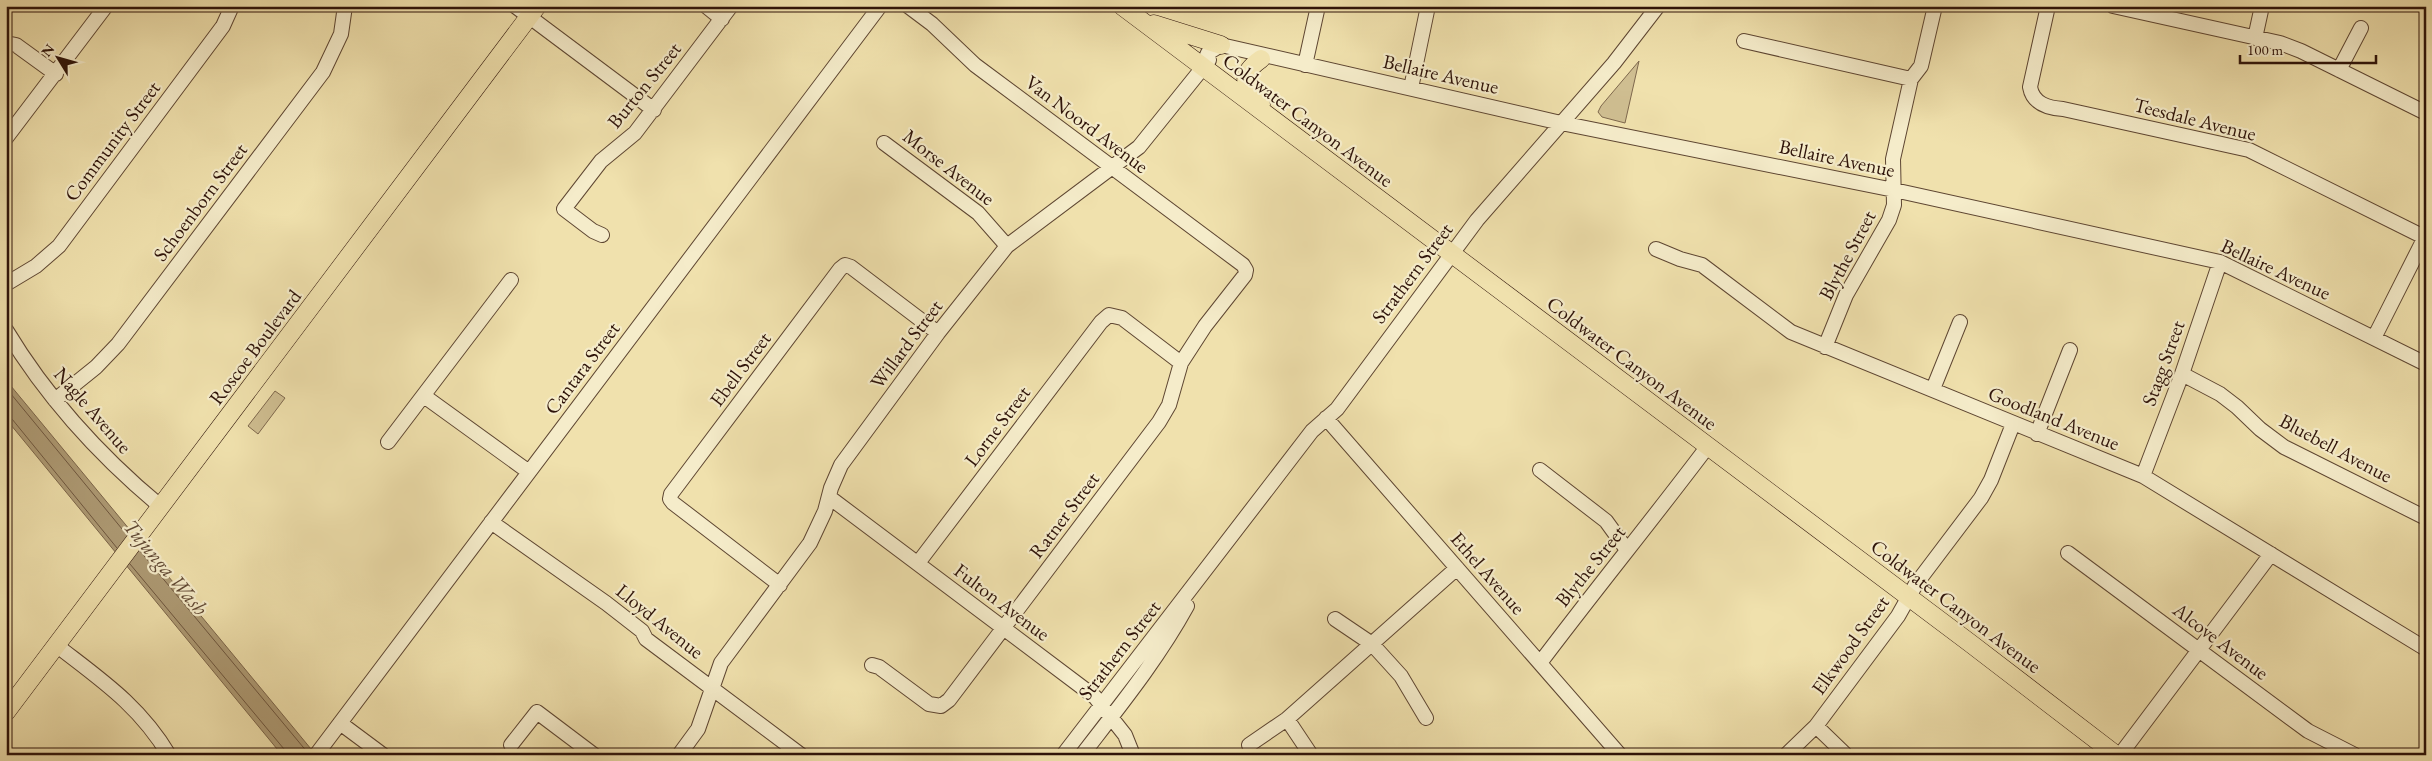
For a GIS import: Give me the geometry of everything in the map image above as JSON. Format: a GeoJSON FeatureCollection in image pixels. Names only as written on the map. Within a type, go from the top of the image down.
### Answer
{"type":"FeatureCollection","features":[{"type":"Feature","properties":{"kind":"main road","name":"Coldwater Canyon Avenue"},"geometry":{"type":"LineString","coordinates":[[1122,6],[1909,597],[2116,755]]}},
{"type":"Feature","properties":{"kind":"main road","name":"Roscoe Boulevard"},"geometry":{"type":"LineString","coordinates":[[6,712],[533,12]]}},
{"type":"Feature","properties":{"kind":"main road"},"geometry":{"type":"LineString","coordinates":[[1141,20],[1221,45]]}},
{"type":"Feature","properties":{"kind":"main road"},"geometry":{"type":"LineString","coordinates":[[1261,59],[1247,71],[1247,87],[1274,120]]}},
{"type":"Feature","properties":{"kind":"street"},"geometry":{"type":"LineString","coordinates":[[6,138],[106,6]]}},
{"type":"Feature","properties":{"kind":"street","name":"Community Street"},"geometry":{"type":"LineString","coordinates":[[6,284],[36,266],[59,246],[223,26],[232,6]]}},
{"type":"Feature","properties":{"kind":"street","name":"Schoenborn Street"},"geometry":{"type":"LineString","coordinates":[[55,400],[96,367],[118,344],[323,72],[341,34],[346,6]]}},
{"type":"Feature","properties":{"kind":"street"},"geometry":{"type":"LineString","coordinates":[[515,6],[533,12],[654,110]]}},
{"type":"Feature","properties":{"kind":"street"},"geometry":{"type":"LineString","coordinates":[[706,6],[722,18]]}},
{"type":"Feature","properties":{"kind":"street","name":"Burton Street"},"geometry":{"type":"LineString","coordinates":[[602,235],[593,231],[564,209],[601,161],[635,134],[731,6]]}},
{"type":"Feature","properties":{"kind":"street","name":"Cantara Street"},"geometry":{"type":"LineString","coordinates":[[318,752],[880,6]]}},
{"type":"Feature","properties":{"kind":"street","name":"Van Noord Avenue"},"geometry":{"type":"LineString","coordinates":[[908,6],[932,24],[974,65],[1243,265],[1246,270]]}},
{"type":"Feature","properties":{"kind":"street"},"geometry":{"type":"LineString","coordinates":[[1261,59],[1294,66],[1305,65],[1318,6]]}},
{"type":"Feature","properties":{"kind":"street"},"geometry":{"type":"LineString","coordinates":[[1411,88],[1428,6]]}},
{"type":"Feature","properties":{"kind":"street","name":"Strathern Street"},"geometry":{"type":"LineString","coordinates":[[1064,755],[1312,431],[1337,409],[1451,254],[1486,210],[1614,63],[1658,6]]}},
{"type":"Feature","properties":{"kind":"street","name":"Blythe Street"},"geometry":{"type":"LineString","coordinates":[[1825,347],[1846,295],[1889,220],[1894,205],[1893,158],[1911,79],[1921,66],[1935,6]]}},
{"type":"Feature","properties":{"kind":"street","name":"Teesdale Avenue"},"geometry":{"type":"LineString","coordinates":[[2048,6],[2030,87],[2031,96],[2040,104],[2249,150],[2425,237]]}},
{"type":"Feature","properties":{"kind":"street"},"geometry":{"type":"LineString","coordinates":[[2113,6],[2156,10],[2301,51],[2426,113]]}},
{"type":"Feature","properties":{"kind":"street"},"geometry":{"type":"LineString","coordinates":[[2255,38],[2262,6]]}},
{"type":"Feature","properties":{"kind":"street"},"geometry":{"type":"LineString","coordinates":[[2339,70],[2361,28]]}},
{"type":"Feature","properties":{"kind":"street"},"geometry":{"type":"LineString","coordinates":[[1744,41],[1911,79]]}},
{"type":"Feature","properties":{"kind":"street"},"geometry":{"type":"LineString","coordinates":[[6,43],[16,45],[56,74]]}},
{"type":"Feature","properties":{"kind":"street"},"geometry":{"type":"LineString","coordinates":[[1202,67],[1208,53],[1221,45]]}},
{"type":"Feature","properties":{"kind":"street","name":"Bellaire Avenue"},"geometry":{"type":"LineString","coordinates":[[1221,45],[1562,122],[1894,190],[2220,262],[2426,364]]}},
{"type":"Feature","properties":{"kind":"street","name":"Willard Street"},"geometry":{"type":"LineString","coordinates":[[679,755],[698,729],[721,663],[780,585],[818,529],[841,465],[938,333],[1007,246],[1111,168],[1150,136],[1202,67],[1218,52],[1261,59]]}},
{"type":"Feature","properties":{"kind":"street","name":"Morse Avenue"},"geometry":{"type":"LineString","coordinates":[[884,143],[978,213],[1007,246]]}},
{"type":"Feature","properties":{"kind":"street"},"geometry":{"type":"LineString","coordinates":[[2374,338],[2425,237]]}},
{"type":"Feature","properties":{"kind":"street","name":"Goodland Avenue"},"geometry":{"type":"LineString","coordinates":[[1656,249],[1680,259],[1702,265],[1790,332],[2143,476],[2426,649]]}},
{"type":"Feature","properties":{"kind":"street","name":"Stagg Street"},"geometry":{"type":"LineString","coordinates":[[2143,476],[2182,374],[2220,262]]}},
{"type":"Feature","properties":{"kind":"street","name":"Ebell Street"},"geometry":{"type":"LineString","coordinates":[[780,585],[673,503],[670,499],[671,494],[840,269],[845,265],[850,266],[938,333]]}},
{"type":"Feature","properties":{"kind":"street","name":"Ratner Street"},"geometry":{"type":"LineString","coordinates":[[872,665],[879,667],[930,704],[941,706],[949,700],[1159,422],[1169,405],[1181,363],[1205,326],[1246,270]]}},
{"type":"Feature","properties":{"kind":"street"},"geometry":{"type":"LineString","coordinates":[[388,442],[510,280]]}},
{"type":"Feature","properties":{"kind":"street","name":"Lorne Street"},"geometry":{"type":"LineString","coordinates":[[918,563],[1100,322],[1110,315],[1122,318],[1181,363]]}},
{"type":"Feature","properties":{"kind":"street"},"geometry":{"type":"LineString","coordinates":[[1933,390],[1960,322]]}},
{"type":"Feature","properties":{"kind":"street","name":"Nagle Avenue"},"geometry":{"type":"LineString","coordinates":[[6,330],[55,400],[104,456],[160,506]]}},
{"type":"Feature","properties":{"kind":"street"},"geometry":{"type":"LineString","coordinates":[[2037,434],[2070,350]]}},
{"type":"Feature","properties":{"kind":"street","name":"Bluebell Avenue"},"geometry":{"type":"LineString","coordinates":[[2182,374],[2220,394],[2237,407],[2260,430],[2284,447],[2426,518]]}},
{"type":"Feature","properties":{"kind":"street"},"geometry":{"type":"LineString","coordinates":[[424,396],[529,472]]}},
{"type":"Feature","properties":{"kind":"street","name":"Ethel Avenue"},"geometry":{"type":"LineString","coordinates":[[1326,418],[1620,755]]}},
{"type":"Feature","properties":{"kind":"street","name":"Elkwood Street"},"geometry":{"type":"LineString","coordinates":[[1786,755],[1816,726],[1898,616],[1916,584],[1981,498],[1991,480],[2013,424]]}},
{"type":"Feature","properties":{"kind":"street","name":"Blythe Street"},"geometry":{"type":"LineString","coordinates":[[1540,663],[1708,446]]}},
{"type":"Feature","properties":{"kind":"street"},"geometry":{"type":"LineString","coordinates":[[1540,470],[1606,521],[1627,550]]}},
{"type":"Feature","properties":{"kind":"street","name":"Fulton Avenue"},"geometry":{"type":"LineString","coordinates":[[829,498],[1102,703],[1125,735],[1133,755]]}},
{"type":"Feature","properties":{"kind":"street","name":"Lloyd Avenue"},"geometry":{"type":"LineString","coordinates":[[491,522],[599,598],[642,631],[646,639],[801,755]]}},
{"type":"Feature","properties":{"kind":"street","name":"Alcove Avenue"},"geometry":{"type":"LineString","coordinates":[[2068,553],[2308,731],[2355,755]]}},
{"type":"Feature","properties":{"kind":"street"},"geometry":{"type":"LineString","coordinates":[[2120,755],[2271,554]]}},
{"type":"Feature","properties":{"kind":"street"},"geometry":{"type":"LineString","coordinates":[[1249,745],[1287,719],[1457,568]]}},
{"type":"Feature","properties":{"kind":"street","name":"Strathern Street"},"geometry":{"type":"LineString","coordinates":[[1082,755],[1177,625],[1207,570]]}},
{"type":"Feature","properties":{"kind":"street"},"geometry":{"type":"LineString","coordinates":[[1335,619],[1372,644],[1402,676],[1426,718]]}},
{"type":"Feature","properties":{"kind":"street"},"geometry":{"type":"LineString","coordinates":[[56,645],[126,699],[140,713],[165,753]]}},
{"type":"Feature","properties":{"kind":"street"},"geometry":{"type":"LineString","coordinates":[[511,745],[537,712],[594,755]]}},
{"type":"Feature","properties":{"kind":"street"},"geometry":{"type":"LineString","coordinates":[[1287,719],[1311,755]]}},
{"type":"Feature","properties":{"kind":"street"},"geometry":{"type":"LineString","coordinates":[[340,723],[383,755]]}},
{"type":"Feature","properties":{"kind":"street"},"geometry":{"type":"LineString","coordinates":[[1816,726],[1846,755]]}},
{"type":"Feature","properties":{"kind":"shaded area"},"geometry":{"type":"Polygon","coordinates":[[[1639,61],[1625,123],[1602,117],[1598,112],[1601,106],[1639,61]]]}},
{"type":"Feature","properties":{"kind":"shaded area"},"geometry":{"type":"Polygon","coordinates":[[[275,391],[285,398],[258,434],[248,426],[275,391]]]}},
{"type":"Feature","properties":{"kind":"water"},"geometry":{"type":"Polygon","coordinates":[[[6,380],[316,755],[282,755],[6,419],[6,380]]]}},
{"type":"Feature","properties":{"kind":"water label","name":"Tujunga Wash"},"geometry":{"type":"Point","coordinates":[166,567]}}]}
